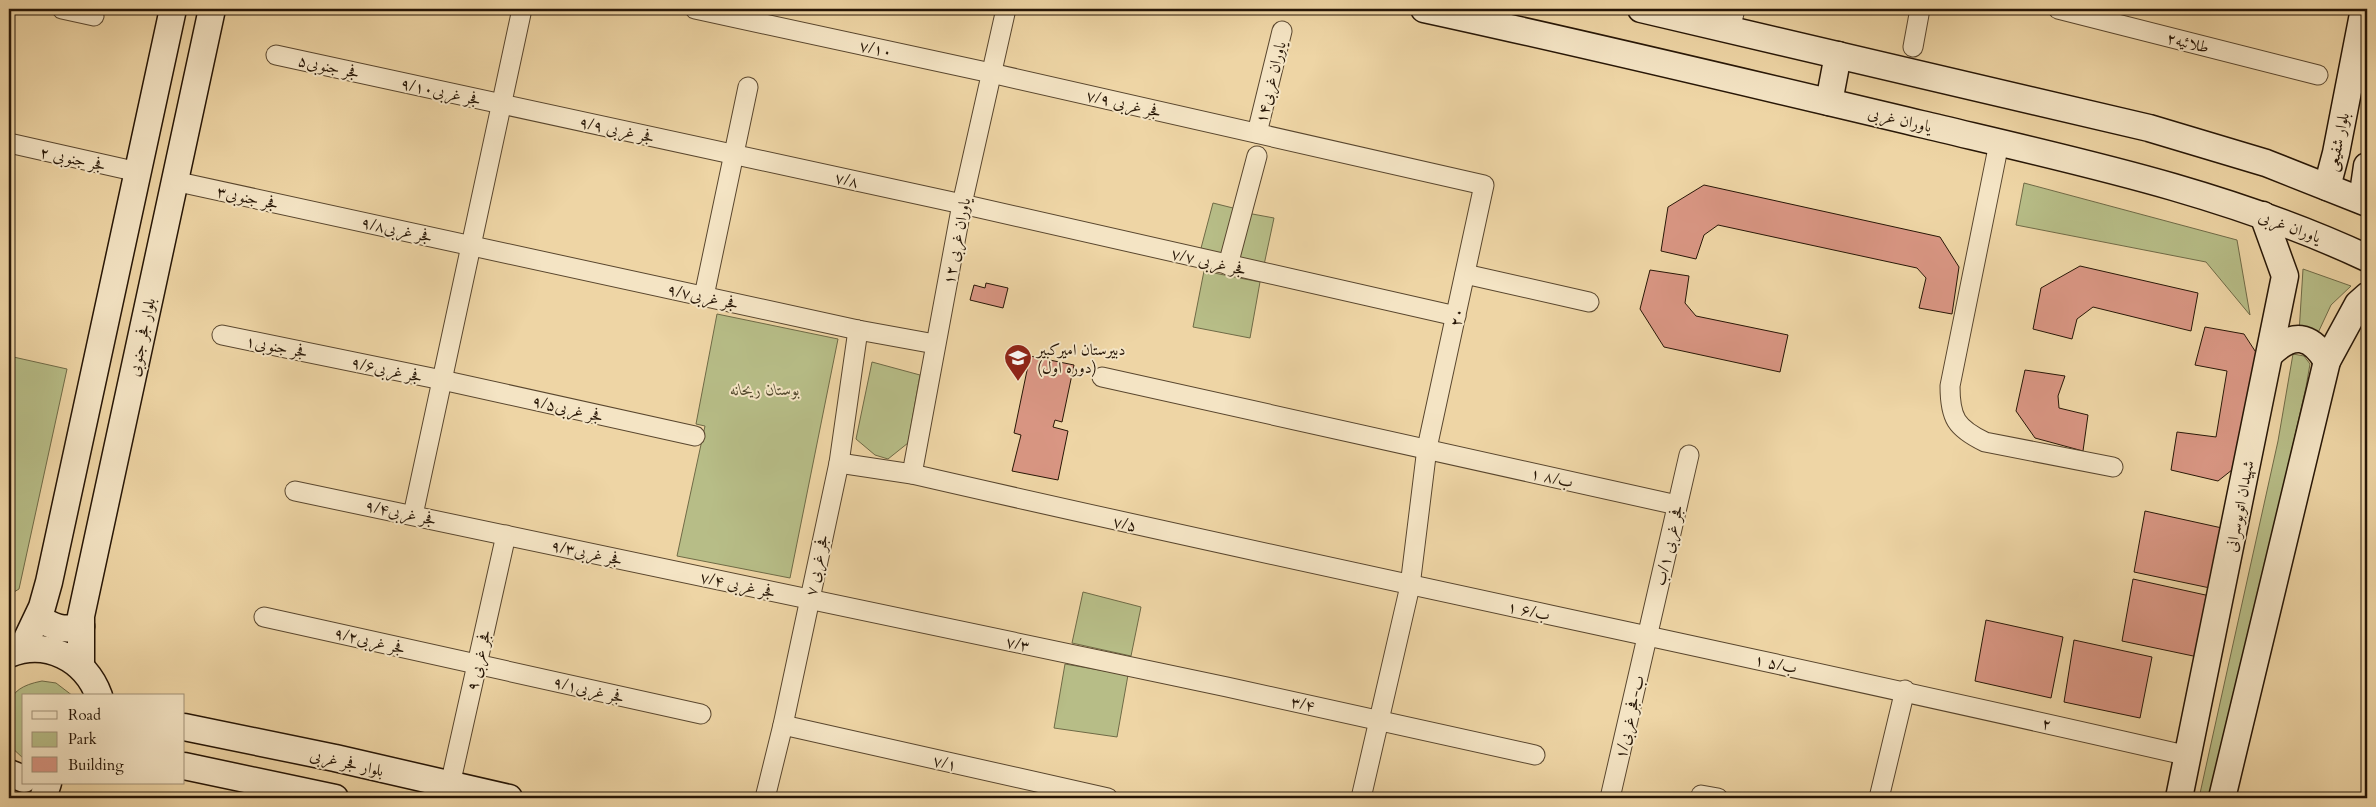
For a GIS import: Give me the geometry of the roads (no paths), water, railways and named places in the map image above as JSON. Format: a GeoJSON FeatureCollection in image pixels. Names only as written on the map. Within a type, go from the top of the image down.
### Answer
{"type":"FeatureCollection","features":[{"type":"Feature","properties":{"kind":"main road"},"geometry":{"type":"LineString","coordinates":[[16,652],[38,617],[49,582],[173,9]]}},
{"type":"Feature","properties":{"kind":"main road","name":"بلوار فجر جنوبی"},"geometry":{"type":"LineString","coordinates":[[81,666],[81,626],[212,9]]}},
{"type":"Feature","properties":{"kind":"main road","name":"یاوران غربی"},"geometry":{"type":"LineString","coordinates":[[1424,9],[1829,102],[2137,177],[2263,215],[2336,243],[2367,258]]}},
{"type":"Feature","properties":{"kind":"main road"},"geometry":{"type":"LineString","coordinates":[[1641,9],[1733,19],[1838,55],[2149,128],[2266,163],[2364,202],[2367,164],[2349,164],[2336,155]]}},
{"type":"Feature","properties":{"kind":"main road","name":"بلوار شفیعی"},"geometry":{"type":"LineString","coordinates":[[2327,187],[2336,155],[2364,9]]}},
{"type":"Feature","properties":{"kind":"main road"},"geometry":{"type":"LineString","coordinates":[[1829,102],[1838,55]]}},
{"type":"Feature","properties":{"kind":"main road","name":"شهیدان اتوبوسرانی"},"geometry":{"type":"LineString","coordinates":[[2179,798],[2286,276],[2263,215]]}},
{"type":"Feature","properties":{"kind":"main road"},"geometry":{"type":"LineString","coordinates":[[2222,798],[2327,361],[2358,304],[2367,296]]}},
{"type":"Feature","properties":{"kind":"main road"},"geometry":{"type":"LineString","coordinates":[[2270,354],[2283,341],[2301,338],[2318,345],[2327,361]]}},
{"type":"Feature","properties":{"kind":"main road"},"geometry":{"type":"LineString","coordinates":[[38,617],[53,627],[61,629],[74,629],[81,626]]}},
{"type":"Feature","properties":{"kind":"main road"},"geometry":{"type":"LineString","coordinates":[[16,652],[54,650],[81,666],[94,682],[98,694]]}},
{"type":"Feature","properties":{"kind":"main road","name":"بلوار فجر غربی"},"geometry":{"type":"LineString","coordinates":[[185,727],[336,758],[509,798]]}},
{"type":"Feature","properties":{"kind":"main road"},"geometry":{"type":"LineString","coordinates":[[185,766],[335,798]]}},
{"type":"Feature","properties":{"kind":"main road"},"geometry":{"type":"LineString","coordinates":[[9,773],[22,778]]}},
{"type":"Feature","properties":{"kind":"main road"},"geometry":{"type":"LineString","coordinates":[[43,798],[48,784]]}},
{"type":"Feature","properties":{"kind":"street"},"geometry":{"type":"LineString","coordinates":[[62,9],[94,16]]}},
{"type":"Feature","properties":{"kind":"street"},"geometry":{"type":"LineString","coordinates":[[413,515],[522,9]]}},
{"type":"Feature","properties":{"kind":"street","name":"۷/۱۰"},"geometry":{"type":"LineString","coordinates":[[695,9],[991,73]]}},
{"type":"Feature","properties":{"kind":"street","name":"۱۲ یاوران غربی"},"geometry":{"type":"LineString","coordinates":[[912,474],[962,204],[1006,9]]}},
{"type":"Feature","properties":{"kind":"street"},"geometry":{"type":"LineString","coordinates":[[1913,46],[1920,9]]}},
{"type":"Feature","properties":{"kind":"street","name":"طلائیه۲"},"geometry":{"type":"LineString","coordinates":[[2058,9],[2318,74]]}},
{"type":"Feature","properties":{"kind":"street","name":"یاوران غربی۱۴"},"geometry":{"type":"LineString","coordinates":[[1257,133],[1282,31]]}},
{"type":"Feature","properties":{"kind":"street","name":"فجر جنوبی۵"},"geometry":{"type":"LineString","coordinates":[[276,55],[381,78]]}},
{"type":"Feature","properties":{"kind":"street","name":"۷/۹ فجر غربی"},"geometry":{"type":"LineString","coordinates":[[991,73],[1484,185]]}},
{"type":"Feature","properties":{"kind":"street","name":"فجر غربی۹/۱۰"},"geometry":{"type":"LineString","coordinates":[[381,78],[501,104]]}},
{"type":"Feature","properties":{"kind":"street"},"geometry":{"type":"LineString","coordinates":[[704,296],[732,154],[748,87]]}},
{"type":"Feature","properties":{"kind":"street","name":"۹/۹ فجر غربی"},"geometry":{"type":"LineString","coordinates":[[501,104],[732,154]]}},
{"type":"Feature","properties":{"kind":"street","name":"۲ فجر جنوبی"},"geometry":{"type":"LineString","coordinates":[[9,143],[138,172]]}},
{"type":"Feature","properties":{"kind":"street"},"geometry":{"type":"LineString","coordinates":[[1999,143],[1950,386],[1950,408],[1957,421],[1968,434],[1984,442],[2113,467]]}},
{"type":"Feature","properties":{"kind":"street","name":"۷/۸"},"geometry":{"type":"LineString","coordinates":[[732,154],[962,204]]}},
{"type":"Feature","properties":{"kind":"street"},"geometry":{"type":"LineString","coordinates":[[1228,265],[1257,156]]}},
{"type":"Feature","properties":{"kind":"street","name":"فجر جنوبی۳"},"geometry":{"type":"LineString","coordinates":[[174,181],[322,213]]}},
{"type":"Feature","properties":{"kind":"street","name":"۲۰"},"geometry":{"type":"LineString","coordinates":[[1361,798],[1410,586],[1427,448],[1484,185]]}},
{"type":"Feature","properties":{"kind":"street","name":"۷/۷ فجر غربی"},"geometry":{"type":"LineString","coordinates":[[962,204],[1456,316]]}},
{"type":"Feature","properties":{"kind":"street","name":"فجر غربی۹/۸"},"geometry":{"type":"LineString","coordinates":[[322,213],[471,245]]}},
{"type":"Feature","properties":{"kind":"street","name":"فجر غربی۹/۷"},"geometry":{"type":"LineString","coordinates":[[471,245],[858,330],[935,344]]}},
{"type":"Feature","properties":{"kind":"street"},"geometry":{"type":"LineString","coordinates":[[1465,274],[1589,302]]}},
{"type":"Feature","properties":{"kind":"street","name":"۷ فجر غربی"},"geometry":{"type":"LineString","coordinates":[[765,798],[783,725],[839,463],[858,330]]}},
{"type":"Feature","properties":{"kind":"street","name":"فجر جنوبی۱"},"geometry":{"type":"LineString","coordinates":[[222,335],[332,357]]}},
{"type":"Feature","properties":{"kind":"street","name":"فجر غربی۹/۶"},"geometry":{"type":"LineString","coordinates":[[332,357],[442,380]]}},
{"type":"Feature","properties":{"kind":"street","name":"۱ ب/۸"},"geometry":{"type":"LineString","coordinates":[[1102,377],[1677,505]]}},
{"type":"Feature","properties":{"kind":"street","name":"فجر غربی۹/۵"},"geometry":{"type":"LineString","coordinates":[[442,380],[695,436]]}},
{"type":"Feature","properties":{"kind":"street","name":"فجر غربی ۱/ب"},"geometry":{"type":"LineString","coordinates":[[1648,635],[1689,455]]}},
{"type":"Feature","properties":{"kind":"street","name":"۷/۵"},"geometry":{"type":"LineString","coordinates":[[839,463],[912,474],[1410,586]]}},
{"type":"Feature","properties":{"kind":"street","name":"فجر غربی۹/۴"},"geometry":{"type":"LineString","coordinates":[[294,491],[506,535]]}},
{"type":"Feature","properties":{"kind":"street","name":"فجر غربی۹/۳"},"geometry":{"type":"LineString","coordinates":[[506,535],[667,569]]}},
{"type":"Feature","properties":{"kind":"street","name":"۹ فجر غربی"},"geometry":{"type":"LineString","coordinates":[[450,785],[506,535]]}},
{"type":"Feature","properties":{"kind":"street","name":"۷/۴ فجر غربی"},"geometry":{"type":"LineString","coordinates":[[667,569],[809,599]]}},
{"type":"Feature","properties":{"kind":"street","name":"۱ ب/۶"},"geometry":{"type":"LineString","coordinates":[[1410,586],[1648,635]]}},
{"type":"Feature","properties":{"kind":"street","name":"۷/۳"},"geometry":{"type":"LineString","coordinates":[[809,599],[1227,687]]}},
{"type":"Feature","properties":{"kind":"street","name":"فجر غربی۹/۲"},"geometry":{"type":"LineString","coordinates":[[264,617],[477,664]]}},
{"type":"Feature","properties":{"kind":"street","name":"۱ ب/۵"},"geometry":{"type":"LineString","coordinates":[[1648,635],[1905,690]]}},
{"type":"Feature","properties":{"kind":"street","name":"۱/ب-فجر غربی"},"geometry":{"type":"LineString","coordinates":[[1610,798],[1648,635]]}},
{"type":"Feature","properties":{"kind":"street","name":"فجر غربی۹/۱"},"geometry":{"type":"LineString","coordinates":[[477,664],[701,714]]}},
{"type":"Feature","properties":{"kind":"street","name":"۳/۴"},"geometry":{"type":"LineString","coordinates":[[1227,687],[1535,755]]}},
{"type":"Feature","properties":{"kind":"street"},"geometry":{"type":"LineString","coordinates":[[1879,798],[1905,690]]}},
{"type":"Feature","properties":{"kind":"street","name":"۲"},"geometry":{"type":"LineString","coordinates":[[1905,690],[2188,756]]}},
{"type":"Feature","properties":{"kind":"street","name":"۷/۱"},"geometry":{"type":"LineString","coordinates":[[783,725],[1108,798]]}},
{"type":"Feature","properties":{"kind":"place","name":"دبیرستان امیرکبیر (دوره اول)"},"geometry":{"type":"Point","coordinates":[1018,382]}},
{"type":"Feature","properties":{"kind":"park label","name":"بوستان ریحانه"},"geometry":{"type":"Point","coordinates":[765,389]}}]}
